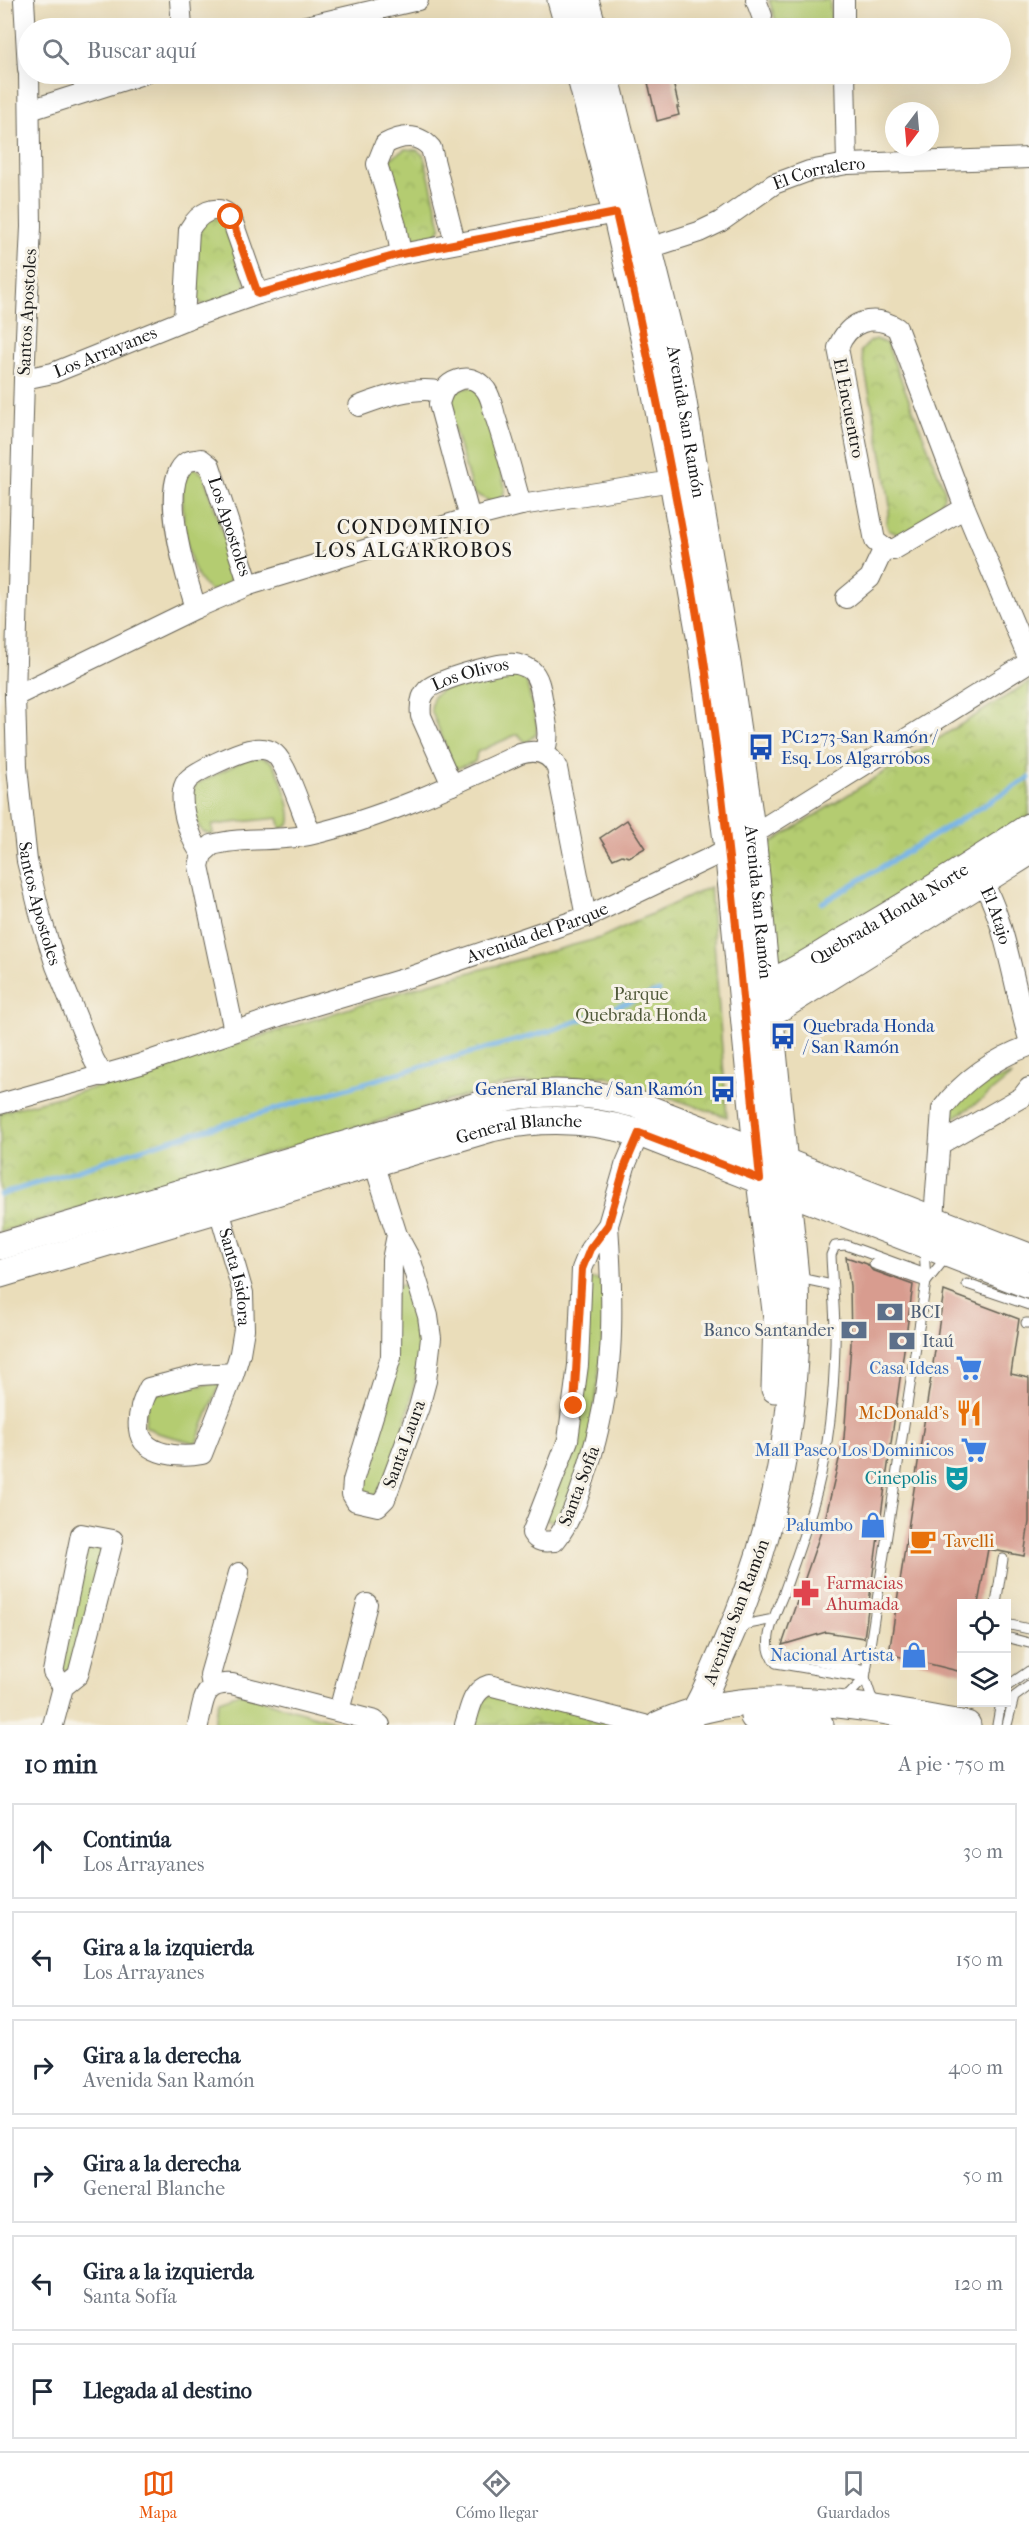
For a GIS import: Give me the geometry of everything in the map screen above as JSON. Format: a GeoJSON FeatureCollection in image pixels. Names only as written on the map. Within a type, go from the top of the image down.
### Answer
{"type":"FeatureCollection","features":[{"type":"Feature","properties":{"kind":"street","name":"Santos Apostoles"},"geometry":{"type":"LineString","coordinates":[[24,0],[25,18]]}},
{"type":"Feature","properties":{"kind":"street"},"geometry":{"type":"LineString","coordinates":[[180,0],[181,18]]}},
{"type":"Feature","properties":{"kind":"street"},"geometry":{"type":"LineString","coordinates":[[322,18],[345,8],[418,0]]}},
{"type":"Feature","properties":{"kind":"street"},"geometry":{"type":"LineString","coordinates":[[561,0],[566,18]]}},
{"type":"Feature","properties":{"kind":"street"},"geometry":{"type":"LineString","coordinates":[[585,0],[590,18]]}},
{"type":"Feature","properties":{"kind":"street"},"geometry":{"type":"LineString","coordinates":[[844,0],[844,18]]}},
{"type":"Feature","properties":{"kind":"street","name":"Santos Apostoles"},"geometry":{"type":"LineString","coordinates":[[29,84],[30,258],[24,379],[15,696],[17,766],[27,861],[41,918],[56,966],[94,1060],[103,1076]]}},
{"type":"Feature","properties":{"kind":"street"},"geometry":{"type":"LineString","coordinates":[[30,110],[112,84]]}},
{"type":"Feature","properties":{"kind":"street","name":"Avenida San Ramón"},"geometry":{"type":"LineString","coordinates":[[583,84],[616,213],[638,252]]}},
{"type":"Feature","properties":{"kind":"street","name":"Avenida San Ramón"},"geometry":{"type":"LineString","coordinates":[[607,84],[638,252],[675,355],[702,648],[728,848],[783,1160],[795,1277],[794,1387],[783,1465],[763,1548],[734,1627],[683,1721]]}},
{"type":"Feature","properties":{"kind":"street"},"geometry":{"type":"LineString","coordinates":[[845,84],[847,164]]}},
{"type":"Feature","properties":{"kind":"street"},"geometry":{"type":"LineString","coordinates":[[401,254],[396,226],[377,164],[386,144],[397,138],[415,136],[424,140],[431,148],[455,242]]}},
{"type":"Feature","properties":{"kind":"street","name":"El Corralero"},"geometry":{"type":"LineString","coordinates":[[638,252],[720,222],[759,193],[809,171],[847,164],[1029,158]]}},
{"type":"Feature","properties":{"kind":"street"},"geometry":{"type":"LineString","coordinates":[[184,320],[189,230],[194,221],[204,213],[215,209],[225,210],[231,217],[258,294]]}},
{"type":"Feature","properties":{"kind":"street","name":"Los Arrayanes"},"geometry":{"type":"LineString","coordinates":[[24,379],[52,374],[184,320],[258,294],[401,254],[616,213]]}},
{"type":"Feature","properties":{"kind":"street","name":"El Encuentro"},"geometry":{"type":"LineString","coordinates":[[885,548],[879,545],[873,535],[838,348],[846,332],[860,322],[876,320],[897,328],[965,508],[1029,661]]}},
{"type":"Feature","properties":{"kind":"street"},"geometry":{"type":"LineString","coordinates":[[470,518],[439,404],[442,392],[448,385],[470,378],[477,381],[488,392],[521,505]]}},
{"type":"Feature","properties":{"kind":"street"},"geometry":{"type":"LineString","coordinates":[[358,406],[376,399],[428,388],[442,392]]}},
{"type":"Feature","properties":{"kind":"street","name":"Los Apostoles"},"geometry":{"type":"LineString","coordinates":[[196,608],[182,565],[176,525],[174,485],[188,462],[201,459],[210,466],[249,585]]}},
{"type":"Feature","properties":{"kind":"street","name":"Avenida San Ramón"},"geometry":{"type":"LineString","coordinates":[[683,1721],[756,1504],[775,1391],[777,1319],[757,1149],[752,835],[685,479]]}},
{"type":"Feature","properties":{"kind":"street","name":"Los Apostoles"},"geometry":{"type":"LineString","coordinates":[[15,696],[196,608],[249,585],[470,518],[521,505],[685,479]]}},
{"type":"Feature","properties":{"kind":"street"},"geometry":{"type":"LineString","coordinates":[[846,598],[870,578],[885,548],[893,549],[965,508]]}},
{"type":"Feature","properties":{"kind":"street","name":"Avenida del Parque"},"geometry":{"type":"LineString","coordinates":[[0,1104],[103,1076],[234,1031],[413,976],[586,917],[752,835],[1029,661]]}},
{"type":"Feature","properties":{"kind":"street","name":"Los Olivos"},"geometry":{"type":"LineString","coordinates":[[452,785],[421,716],[420,704],[424,694],[438,682],[507,664],[521,665],[532,671],[538,681],[548,731],[548,744],[544,753]]}},
{"type":"Feature","properties":{"kind":"street"},"geometry":{"type":"LineString","coordinates":[[202,854],[192,840],[182,801],[184,784],[191,776],[246,750],[266,749],[281,760],[311,834]]}},
{"type":"Feature","properties":{"kind":"street"},"geometry":{"type":"LineString","coordinates":[[234,1031],[200,870],[202,854],[219,843],[311,834],[375,816],[520,754],[532,751],[544,753],[552,759],[557,768],[586,917]]}},
{"type":"Feature","properties":{"kind":"street","name":"Quebrada Honda Norte"},"geometry":{"type":"LineString","coordinates":[[977,873],[1029,827]]}},
{"type":"Feature","properties":{"kind":"street","name":"Quebrada Honda Norte"},"geometry":{"type":"LineString","coordinates":[[755,1001],[977,873],[1029,852]]}},
{"type":"Feature","properties":{"kind":"street","name":"El Atajo"},"geometry":{"type":"LineString","coordinates":[[977,873],[995,909],[1029,1039]]}},
{"type":"Feature","properties":{"kind":"street"},"geometry":{"type":"LineString","coordinates":[[929,1231],[942,1109],[953,1094],[970,1078],[1014,1051],[1029,1046]]}},
{"type":"Feature","properties":{"kind":"street"},"geometry":{"type":"LineString","coordinates":[[940,1144],[1022,1097],[1029,1088]]}},
{"type":"Feature","properties":{"kind":"street","name":"General Blanche"},"geometry":{"type":"LineString","coordinates":[[0,1246],[508,1096],[573,1092],[604,1096],[636,1104],[783,1160],[929,1231],[949,1253],[1029,1285]]}},
{"type":"Feature","properties":{"kind":"street","name":"General Blanche"},"geometry":{"type":"LineString","coordinates":[[0,1274],[491,1128],[526,1121],[569,1119],[639,1133],[786,1190],[1029,1257]]}},
{"type":"Feature","properties":{"kind":"street","name":"Santa Sofía"},"geometry":{"type":"LineString","coordinates":[[608,1225],[590,1249],[582,1269],[574,1406],[568,1440],[532,1533],[536,1539],[544,1543],[555,1541],[562,1532],[582,1486],[603,1412],[612,1339],[608,1225],[625,1166],[639,1133]]}},
{"type":"Feature","properties":{"kind":"street","name":"Santa Laura"},"geometry":{"type":"LineString","coordinates":[[366,1137],[397,1235],[411,1261],[428,1316],[431,1338],[426,1382],[419,1407],[385,1499],[378,1506],[356,1501],[352,1494],[352,1481],[391,1357],[392,1260],[397,1235]]}},
{"type":"Feature","properties":{"kind":"street","name":"Santa Isidora"},"geometry":{"type":"LineString","coordinates":[[212,1183],[243,1293],[244,1329],[240,1353],[234,1373],[202,1454],[186,1458],[169,1455],[153,1448],[143,1440],[139,1429],[141,1404],[149,1388],[200,1375],[234,1373]]}},
{"type":"Feature","properties":{"kind":"street"},"geometry":{"type":"LineString","coordinates":[[574,1406],[603,1412]]}},
{"type":"Feature","properties":{"kind":"street"},"geometry":{"type":"LineString","coordinates":[[53,1725],[63,1687],[78,1675],[113,1540],[81,1534],[53,1672],[63,1687]]}},
{"type":"Feature","properties":{"kind":"street"},"geometry":{"type":"LineString","coordinates":[[198,1725],[204,1700],[212,1686],[210,1675],[239,1573]]}},
{"type":"Feature","properties":{"kind":"street"},"geometry":{"type":"LineString","coordinates":[[339,1711],[367,1604]]}},
{"type":"Feature","properties":{"kind":"street"},"geometry":{"type":"LineString","coordinates":[[212,1686],[232,1684],[339,1711],[375,1721],[380,1725]]}},
{"type":"Feature","properties":{"kind":"street"},"geometry":{"type":"LineString","coordinates":[[465,1725],[475,1694],[481,1687],[489,1685],[644,1725]]}},
{"type":"Feature","properties":{"kind":"street"},"geometry":{"type":"LineString","coordinates":[[683,1721],[758,1701],[827,1715],[885,1711],[967,1725]]}},
{"type":"Feature","properties":{"kind":"lane"},"geometry":{"type":"LineString","coordinates":[[885,1711],[872,1696],[866,1674],[927,1278],[929,1231]]}},
{"type":"Feature","properties":{"kind":"lane"},"geometry":{"type":"LineString","coordinates":[[866,1674],[776,1663],[768,1653],[767,1646],[818,1490],[831,1409],[835,1344],[831,1255],[835,1246],[839,1244],[927,1278]]}},
{"type":"Feature","properties":{"kind":"lane"},"geometry":{"type":"LineString","coordinates":[[927,1278],[949,1253]]}},
{"type":"Feature","properties":{"kind":"lane"},"geometry":{"type":"LineString","coordinates":[[874,1264],[927,1278]]}},
{"type":"Feature","properties":{"kind":"lane"},"geometry":{"type":"LineString","coordinates":[[795,1277],[832,1285]]}},
{"type":"Feature","properties":{"kind":"lane"},"geometry":{"type":"LineString","coordinates":[[967,1284],[1029,1305]]}},
{"type":"Feature","properties":{"kind":"lane"},"geometry":{"type":"LineString","coordinates":[[997,1599],[1003,1559]]}},
{"type":"Feature","properties":{"kind":"lane"},"geometry":{"type":"LineString","coordinates":[[734,1627],[774,1620]]}},
{"type":"Feature","properties":{"kind":"lane"},"geometry":{"type":"LineString","coordinates":[[1011,1625],[1029,1629]]}},
{"type":"Feature","properties":{"kind":"lane"},"geometry":{"type":"LineString","coordinates":[[1011,1638],[1029,1643]]}},
{"type":"Feature","properties":{"kind":"lane"},"geometry":{"type":"LineString","coordinates":[[798,1657],[866,1674]]}},
{"type":"Feature","properties":{"kind":"lane"},"geometry":{"type":"LineString","coordinates":[[1011,1683],[1029,1671]]}},
{"type":"Feature","properties":{"kind":"lane"},"geometry":{"type":"LineString","coordinates":[[827,1715],[853,1693],[866,1674]]}},
{"type":"Feature","properties":{"kind":"lane"},"geometry":{"type":"LineString","coordinates":[[1007,1725],[1014,1697],[1029,1686]]}},
{"type":"Feature","properties":{"kind":"lane"},"geometry":{"type":"LineString","coordinates":[[997,1725],[1000,1707]]}},
{"type":"Feature","properties":{"kind":"green space"},"geometry":{"type":"Polygon","coordinates":[[[769,0],[830,0],[831,18],[775,18],[769,0]]]}},
{"type":"Feature","properties":{"kind":"green space"},"geometry":{"type":"Polygon","coordinates":[[[405,149],[417,150],[424,156],[441,226],[435,238],[423,241],[406,234],[388,165],[391,158],[405,149]]]}},
{"type":"Feature","properties":{"kind":"green space"},"geometry":{"type":"Polygon","coordinates":[[[214,218],[224,220],[246,285],[243,291],[204,305],[195,300],[196,248],[201,229],[207,221],[214,218]]]}},
{"type":"Feature","properties":{"kind":"green space"},"geometry":{"type":"Polygon","coordinates":[[[876,339],[887,344],[945,491],[935,512],[901,535],[889,531],[886,523],[890,506],[861,351],[869,342],[876,339]]]}},
{"type":"Feature","properties":{"kind":"green space","name":"CONDOMINIO LOS ALGARROBOS"},"geometry":{"type":"Polygon","coordinates":[[[473,387],[482,392],[505,487],[501,498],[491,502],[473,493],[446,401],[452,390],[473,387]]]}},
{"type":"Feature","properties":{"kind":"green space"},"geometry":{"type":"Polygon","coordinates":[[[195,468],[204,475],[233,566],[228,583],[211,591],[195,570],[189,554],[183,518],[185,473],[195,468]]]}},
{"type":"Feature","properties":{"kind":"green space"},"geometry":{"type":"Polygon","coordinates":[[[505,673],[517,674],[526,680],[537,725],[536,734],[526,743],[518,734],[477,752],[475,762],[455,769],[431,710],[433,697],[441,690],[505,673]]]}},
{"type":"Feature","properties":{"kind":"green space"},"geometry":{"type":"Polygon","coordinates":[[[1029,682],[1029,817],[798,962],[772,962],[756,852],[1029,682]]]}},
{"type":"Feature","properties":{"kind":"green space"},"geometry":{"type":"Polygon","coordinates":[[[260,757],[273,764],[281,781],[290,811],[289,825],[281,829],[278,818],[212,825],[213,835],[203,832],[196,821],[193,809],[196,784],[245,760],[260,757]]]}},
{"type":"Feature","properties":{"kind":"green space","name":"Parque Quebrada Honda"},"geometry":{"type":"Polygon","coordinates":[[[710,887],[727,1117],[606,1076],[506,1084],[0,1232],[0,1112],[106,1085],[430,983],[600,938],[710,887]]]}},
{"type":"Feature","properties":{"kind":"green space"},"geometry":{"type":"Polygon","coordinates":[[[1012,1075],[980,1101],[947,1122],[948,1112],[971,1088],[1012,1075]]]}},
{"type":"Feature","properties":{"kind":"green space"},"geometry":{"type":"Polygon","coordinates":[[[590,1279],[604,1280],[608,1291],[591,1441],[562,1525],[543,1518],[590,1279]]]}},
{"type":"Feature","properties":{"kind":"green space"},"geometry":{"type":"Polygon","coordinates":[[[409,1284],[416,1300],[419,1320],[418,1364],[398,1447],[375,1497],[358,1489],[396,1286],[409,1284]]]}},
{"type":"Feature","properties":{"kind":"green space"},"geometry":{"type":"Polygon","coordinates":[[[221,1382],[196,1443],[157,1433],[145,1426],[147,1395],[221,1382]]]}},
{"type":"Feature","properties":{"kind":"green space"},"geometry":{"type":"Polygon","coordinates":[[[86,1544],[104,1549],[72,1672],[54,1667],[86,1544]]]}},
{"type":"Feature","properties":{"kind":"green space"},"geometry":{"type":"Polygon","coordinates":[[[499,1692],[624,1725],[472,1725],[479,1701],[499,1692]]]}},
{"type":"Feature","properties":{"kind":"green space"},"geometry":{"type":"Polygon","coordinates":[[[239,1693],[345,1725],[213,1725],[219,1700],[239,1693]]]}},
{"type":"Feature","properties":{"kind":"building"},"geometry":{"type":"Polygon","coordinates":[[[648,84],[673,84],[679,115],[657,121],[648,84]]]}},
{"type":"Feature","properties":{"kind":"building"},"geometry":{"type":"Polygon","coordinates":[[[627,820],[645,848],[629,857],[622,855],[613,859],[600,838],[627,820]]]}},
{"type":"Feature","properties":{"kind":"building"},"geometry":{"type":"Polygon","coordinates":[[[846,1257],[867,1264],[872,1270],[913,1285],[864,1638],[826,1632],[782,1645],[825,1520],[844,1438],[851,1344],[850,1286],[846,1257]]]}},
{"type":"Feature","properties":{"kind":"building","name":"Mall Paseo Los Dominicos"},"geometry":{"type":"Polygon","coordinates":[[[944,1291],[1019,1319],[1011,1374],[1029,1378],[1029,1522],[1024,1556],[988,1549],[979,1599],[957,1599],[957,1671],[889,1654],[944,1291]]]}},
{"type":"Feature","properties":{"kind":"waterway"},"geometry":{"type":"LineString","coordinates":[[822,903],[1029,778]]}},
{"type":"Feature","properties":{"kind":"waterway"},"geometry":{"type":"LineString","coordinates":[[0,1195],[157,1144],[550,1031],[659,991]]}},
{"type":"Feature","properties":{"kind":"place","name":"PC1273-San Ramón / Esq. Los Algarrobos"},"geometry":{"type":"Point","coordinates":[761,747]}},
{"type":"Feature","properties":{"kind":"place","name":"Quebrada Honda / San Ramón"},"geometry":{"type":"Point","coordinates":[783,1036]}},
{"type":"Feature","properties":{"kind":"place","name":"General Blanche / San Ramón"},"geometry":{"type":"Point","coordinates":[723,1089]}},
{"type":"Feature","properties":{"kind":"place","name":"BCI"},"geometry":{"type":"Point","coordinates":[890,1312]}},
{"type":"Feature","properties":{"kind":"place","name":"Banco Santander"},"geometry":{"type":"Point","coordinates":[854,1330]}},
{"type":"Feature","properties":{"kind":"place","name":"Itaú"},"geometry":{"type":"Point","coordinates":[902,1341]}},
{"type":"Feature","properties":{"kind":"place","name":"Casa Ideas"},"geometry":{"type":"Point","coordinates":[969,1368]}},
{"type":"Feature","properties":{"kind":"place","name":"McDonald's"},"geometry":{"type":"Point","coordinates":[969,1413]}},
{"type":"Feature","properties":{"kind":"place","name":"Mall Paseo Los Dominicos"},"geometry":{"type":"Point","coordinates":[974,1450]}},
{"type":"Feature","properties":{"kind":"place","name":"Cinepolis"},"geometry":{"type":"Point","coordinates":[957,1478]}},
{"type":"Feature","properties":{"kind":"place","name":"Palumbo"},"geometry":{"type":"Point","coordinates":[873,1525]}},
{"type":"Feature","properties":{"kind":"place","name":"Tavelli"},"geometry":{"type":"Point","coordinates":[923,1541]}},
{"type":"Feature","properties":{"kind":"place","name":"Farmacias Ahumada"},"geometry":{"type":"Point","coordinates":[806,1593]}},
{"type":"Feature","properties":{"kind":"place","name":"Nacional Artista"},"geometry":{"type":"Point","coordinates":[914,1655]}},
{"type":"Feature","properties":{"kind":"district","name":"CONDOMINIO LOS ALGARROBOS"},"geometry":{"type":"Point","coordinates":[414,538]}},
{"type":"Feature","properties":{"kind":"route"},"geometry":{"type":"LineString","coordinates":[[231,217],[258,294],[401,254],[616,213],[673,481],[702,648],[728,848],[760,1179],[639,1133],[625,1166],[608,1225],[590,1249],[582,1269],[574,1406]]}}]}
